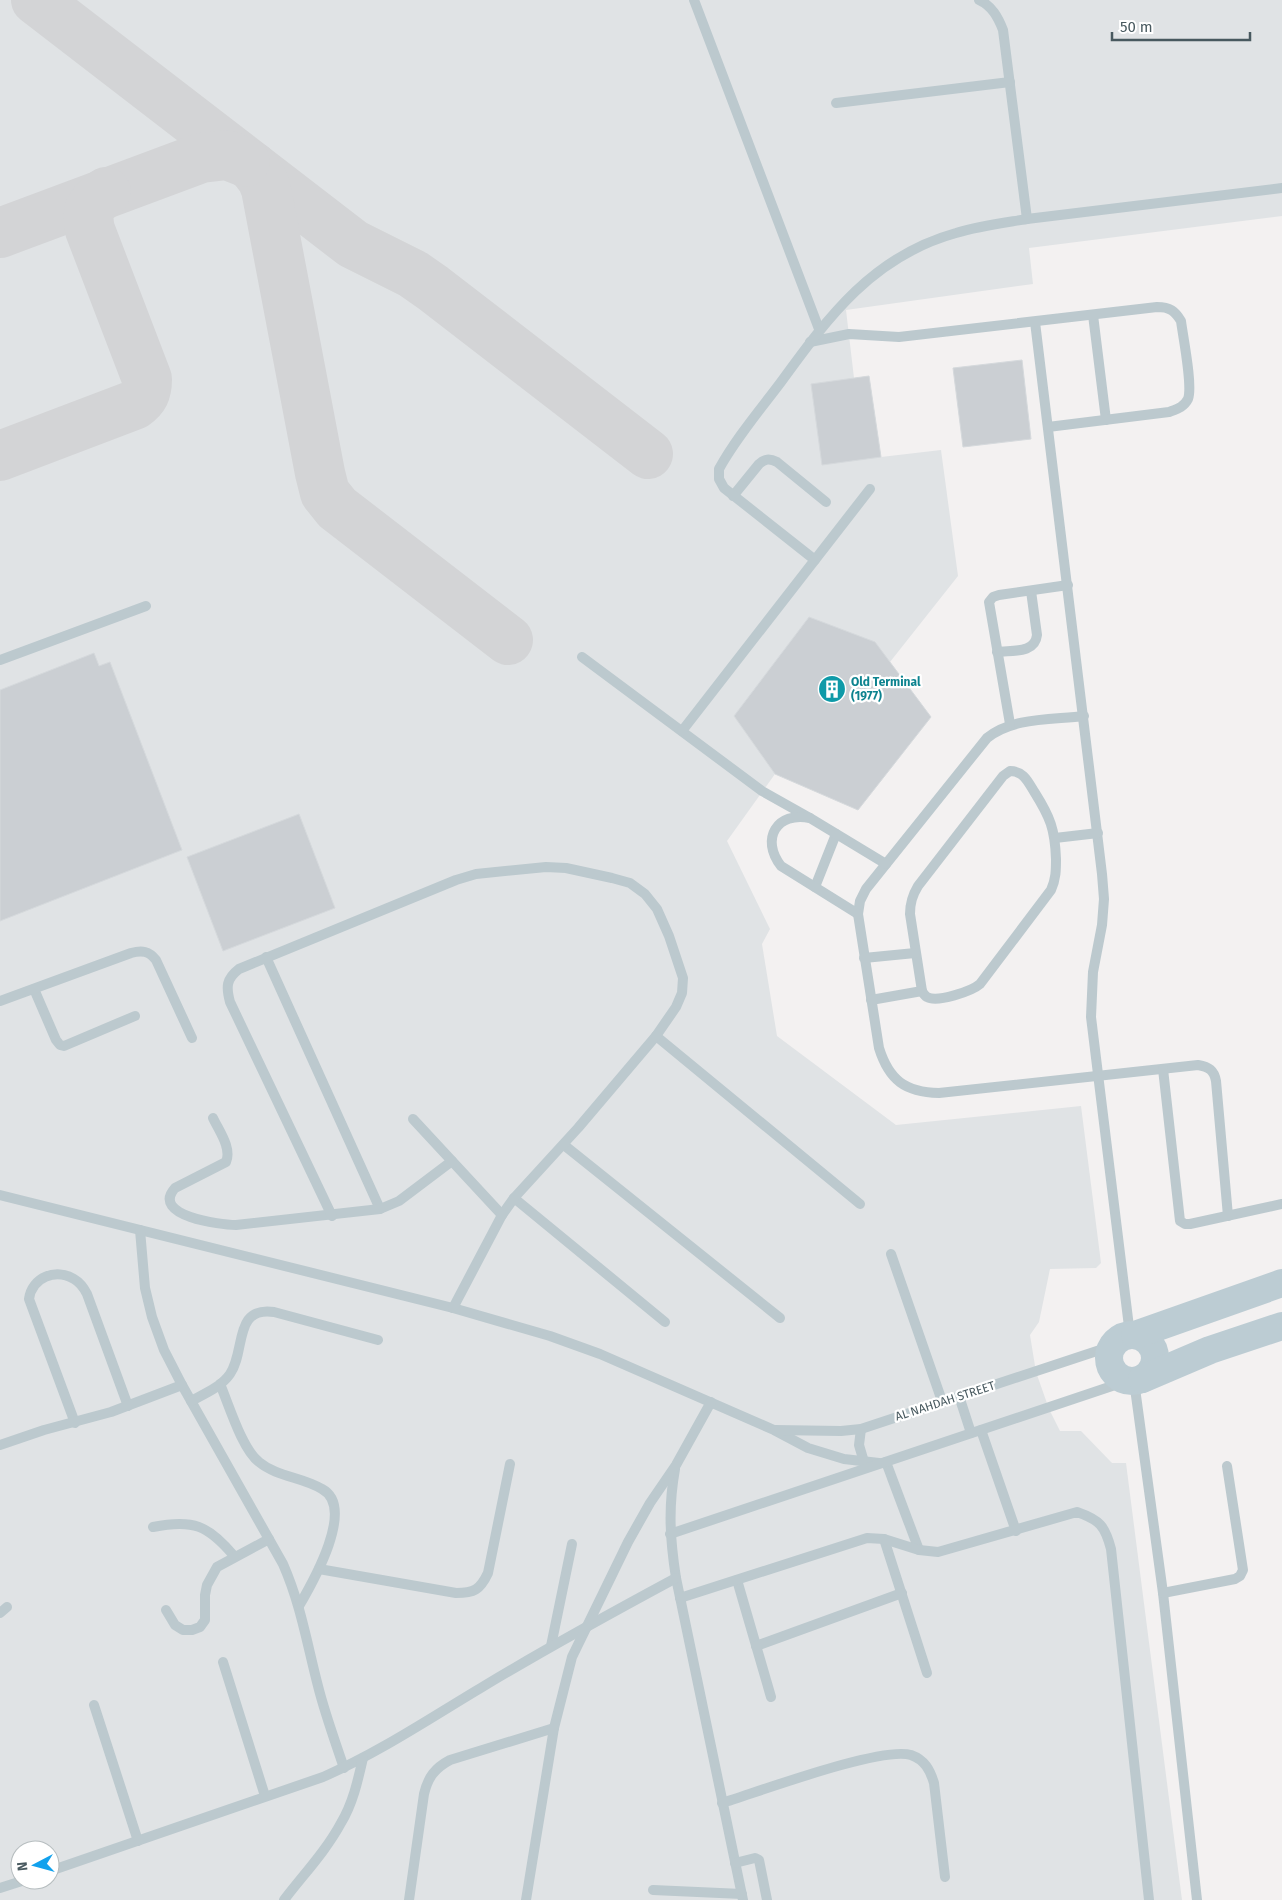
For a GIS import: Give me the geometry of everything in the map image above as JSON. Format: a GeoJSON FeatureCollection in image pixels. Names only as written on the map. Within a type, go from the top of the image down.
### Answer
{"type":"FeatureCollection","features":[{"type":"Feature","properties":{"kind":"main road","name":"AL NAHDAH STREET"},"geometry":{"type":"LineString","coordinates":[[1126,1338],[1282,1284]]}},
{"type":"Feature","properties":{"kind":"main road"},"geometry":{"type":"LineString","coordinates":[[1134,1380],[1149,1374],[1155,1358],[1154,1350],[1143,1338],[1126,1338],[1109,1355],[1109,1363],[1113,1372],[1119,1378],[1134,1380],[1210,1350],[1282,1326]]}},
{"type":"Feature","properties":{"kind":"lane"},"geometry":{"type":"LineString","coordinates":[[694,0],[819,329]]}},
{"type":"Feature","properties":{"kind":"lane"},"geometry":{"type":"LineString","coordinates":[[978,0],[985,3],[997,15],[1003,30],[1027,219]]}},
{"type":"Feature","properties":{"kind":"lane"},"geometry":{"type":"LineString","coordinates":[[836,103],[1010,82]]}},
{"type":"Feature","properties":{"kind":"lane"},"geometry":{"type":"LineString","coordinates":[[815,560],[724,488],[719,479],[719,469],[819,329],[860,285],[889,264],[921,246],[955,233],[1027,219],[1282,188]]}},
{"type":"Feature","properties":{"kind":"lane"},"geometry":{"type":"LineString","coordinates":[[810,342],[849,334],[899,337],[1168,307],[1176,313],[1182,321],[1190,387],[1188,399],[1180,408],[1169,412],[1048,427]]}},
{"type":"Feature","properties":{"kind":"lane"},"geometry":{"type":"LineString","coordinates":[[1093,315],[1106,420]]}},
{"type":"Feature","properties":{"kind":"lane"},"geometry":{"type":"LineString","coordinates":[[1035,322],[1098,833],[1104,899],[1102,925],[1093,972],[1091,1017],[1126,1338]]}},
{"type":"Feature","properties":{"kind":"lane"},"geometry":{"type":"LineString","coordinates":[[733,496],[759,464],[764,460],[771,459],[826,502]]}},
{"type":"Feature","properties":{"kind":"lane"},"geometry":{"type":"LineString","coordinates":[[682,731],[870,489]]}},
{"type":"Feature","properties":{"kind":"lane"},"geometry":{"type":"LineString","coordinates":[[1010,724],[989,602],[993,597],[999,595],[1068,585]]}},
{"type":"Feature","properties":{"kind":"lane"},"geometry":{"type":"LineString","coordinates":[[997,652],[1026,649],[1032,647],[1036,641],[1037,635],[1031,591]]}},
{"type":"Feature","properties":{"kind":"lane"},"geometry":{"type":"LineString","coordinates":[[0,660],[146,606]]}},
{"type":"Feature","properties":{"kind":"lane"},"geometry":{"type":"LineString","coordinates":[[582,657],[762,791],[886,864]]}},
{"type":"Feature","properties":{"kind":"lane"},"geometry":{"type":"LineString","coordinates":[[1084,716],[1010,724],[987,738],[866,889],[860,901],[858,914],[879,1048],[884,1064],[894,1078],[907,1087],[922,1092],[939,1092],[1198,1065],[1207,1067],[1214,1072],[1216,1081],[1228,1216]]}},
{"type":"Feature","properties":{"kind":"lane"},"geometry":{"type":"LineString","coordinates":[[1010,771],[1018,771],[1024,776],[1046,811],[1055,838],[1056,879],[1051,890],[980,984],[968,992],[932,999],[926,997],[922,991],[910,914],[912,895],[1003,776],[1010,771]]}},
{"type":"Feature","properties":{"kind":"lane"},"geometry":{"type":"LineString","coordinates":[[810,818],[799,816],[788,818],[778,825],[772,835],[771,846],[774,857],[781,866],[858,914]]}},
{"type":"Feature","properties":{"kind":"lane"},"geometry":{"type":"LineString","coordinates":[[1055,838],[1098,833]]}},
{"type":"Feature","properties":{"kind":"lane"},"geometry":{"type":"LineString","coordinates":[[815,887],[836,834]]}},
{"type":"Feature","properties":{"kind":"lane"},"geometry":{"type":"LineString","coordinates":[[332,1216],[230,1002],[226,987],[230,976],[238,968],[466,876],[546,867],[566,868],[630,883],[645,894],[657,909],[669,936],[683,978],[682,993],[676,1007],[656,1036],[564,1145],[514,1198],[502,1215],[453,1308]]}},
{"type":"Feature","properties":{"kind":"lane"},"geometry":{"type":"LineString","coordinates":[[0,1001],[131,953],[145,951],[152,954],[156,960],[192,1038]]}},
{"type":"Feature","properties":{"kind":"lane"},"geometry":{"type":"LineString","coordinates":[[864,958],[916,953]]}},
{"type":"Feature","properties":{"kind":"lane"},"geometry":{"type":"LineString","coordinates":[[266,957],[380,1209]]}},
{"type":"Feature","properties":{"kind":"lane"},"geometry":{"type":"LineString","coordinates":[[34,988],[56,1040],[60,1045],[64,1046],[135,1016]]}},
{"type":"Feature","properties":{"kind":"lane"},"geometry":{"type":"LineString","coordinates":[[871,1000],[922,991]]}},
{"type":"Feature","properties":{"kind":"lane"},"geometry":{"type":"LineString","coordinates":[[656,1036],[860,1204]]}},
{"type":"Feature","properties":{"kind":"lane"},"geometry":{"type":"LineString","coordinates":[[1163,1069],[1180,1221],[1184,1224],[1190,1224],[1282,1204]]}},
{"type":"Feature","properties":{"kind":"lane"},"geometry":{"type":"LineString","coordinates":[[213,1118],[228,1148],[229,1155],[226,1162],[175,1188],[171,1193],[170,1200],[173,1206],[187,1216],[220,1225],[236,1226],[380,1209],[398,1201],[452,1161]]}},
{"type":"Feature","properties":{"kind":"lane"},"geometry":{"type":"LineString","coordinates":[[412,1119],[502,1215]]}},
{"type":"Feature","properties":{"kind":"lane"},"geometry":{"type":"LineString","coordinates":[[564,1145],[780,1318]]}},
{"type":"Feature","properties":{"kind":"lane"},"geometry":{"type":"LineString","coordinates":[[0,1195],[453,1308],[575,1344],[774,1430],[808,1448],[844,1459],[882,1462]]}},
{"type":"Feature","properties":{"kind":"lane"},"geometry":{"type":"LineString","coordinates":[[514,1198],[665,1322]]}},
{"type":"Feature","properties":{"kind":"lane"},"geometry":{"type":"LineString","coordinates":[[140,1230],[145,1288],[152,1317],[164,1350],[283,1564],[299,1606],[320,1695],[344,1768]]}},
{"type":"Feature","properties":{"kind":"lane"},"geometry":{"type":"LineString","coordinates":[[891,1254],[942,1402]]}},
{"type":"Feature","properties":{"kind":"lane"},"geometry":{"type":"LineString","coordinates":[[75,1423],[29,1299],[30,1289],[37,1281],[53,1275],[64,1275],[74,1278],[82,1285],[128,1406]]}},
{"type":"Feature","properties":{"kind":"lane"},"geometry":{"type":"LineString","coordinates":[[191,1401],[220,1384],[231,1373],[235,1366],[245,1326],[249,1318],[256,1312],[265,1310],[274,1312],[378,1340]]}},
{"type":"Feature","properties":{"kind":"lane","name":"AL NAHDAH STREET"},"geometry":{"type":"LineString","coordinates":[[774,1430],[833,1431],[861,1429],[1126,1338]]}},
{"type":"Feature","properties":{"kind":"lane"},"geometry":{"type":"LineString","coordinates":[[670,1534],[882,1462],[1134,1380],[1163,1593],[1197,1900]]}},
{"type":"Feature","properties":{"kind":"lane"},"geometry":{"type":"LineString","coordinates":[[220,1384],[245,1442],[258,1462],[268,1468],[321,1488],[330,1493],[335,1504],[336,1517],[319,1569],[299,1606]]}},
{"type":"Feature","properties":{"kind":"lane"},"geometry":{"type":"LineString","coordinates":[[0,1445],[44,1430],[75,1423],[128,1406],[182,1385]]}},
{"type":"Feature","properties":{"kind":"lane"},"geometry":{"type":"LineString","coordinates":[[959,1396],[976,1432],[1016,1530]]}},
{"type":"Feature","properties":{"kind":"lane"},"geometry":{"type":"LineString","coordinates":[[526,1900],[554,1728],[572,1657],[628,1542],[650,1503],[676,1465],[711,1402]]}},
{"type":"Feature","properties":{"kind":"lane"},"geometry":{"type":"LineString","coordinates":[[861,1429],[859,1446],[864,1462]]}},
{"type":"Feature","properties":{"kind":"lane"},"geometry":{"type":"LineString","coordinates":[[882,1462],[919,1550]]}},
{"type":"Feature","properties":{"kind":"lane"},"geometry":{"type":"LineString","coordinates":[[319,1569],[456,1593],[470,1593],[482,1585],[488,1573],[510,1464]]}},
{"type":"Feature","properties":{"kind":"lane"},"geometry":{"type":"LineString","coordinates":[[653,1890],[742,1897],[676,1578],[670,1534],[670,1511],[676,1465]]}},
{"type":"Feature","properties":{"kind":"lane"},"geometry":{"type":"LineString","coordinates":[[1163,1593],[1235,1579],[1240,1576],[1243,1570],[1227,1466]]}},
{"type":"Feature","properties":{"kind":"lane"},"geometry":{"type":"LineString","coordinates":[[680,1598],[852,1541],[867,1538],[884,1539],[919,1550],[938,1552],[1077,1512],[1094,1518],[1107,1531],[1112,1549],[1149,1900]]}},
{"type":"Feature","properties":{"kind":"lane"},"geometry":{"type":"LineString","coordinates":[[153,1527],[176,1523],[199,1526],[219,1538],[234,1556]]}},
{"type":"Feature","properties":{"kind":"lane"},"geometry":{"type":"LineString","coordinates":[[166,1610],[175,1625],[183,1630],[192,1630],[200,1627],[205,1620],[205,1595],[211,1576],[217,1567],[234,1556],[269,1539]]}},
{"type":"Feature","properties":{"kind":"lane"},"geometry":{"type":"LineString","coordinates":[[884,1539],[927,1673]]}},
{"type":"Feature","properties":{"kind":"lane"},"geometry":{"type":"LineString","coordinates":[[552,1646],[572,1544]]}},
{"type":"Feature","properties":{"kind":"lane"},"geometry":{"type":"LineString","coordinates":[[60,1868],[344,1768],[588,1625],[676,1578]]}},
{"type":"Feature","properties":{"kind":"lane"},"geometry":{"type":"LineString","coordinates":[[736,1580],[771,1697]]}},
{"type":"Feature","properties":{"kind":"lane"},"geometry":{"type":"LineString","coordinates":[[756,1646],[902,1593]]}},
{"type":"Feature","properties":{"kind":"lane"},"geometry":{"type":"LineString","coordinates":[[223,1662],[265,1796]]}},
{"type":"Feature","properties":{"kind":"lane"},"geometry":{"type":"LineString","coordinates":[[94,1705],[138,1841]]}},
{"type":"Feature","properties":{"kind":"lane"},"geometry":{"type":"LineString","coordinates":[[409,1900],[424,1794],[432,1773],[440,1765],[450,1760],[554,1728]]}},
{"type":"Feature","properties":{"kind":"lane"},"geometry":{"type":"LineString","coordinates":[[722,1803],[856,1762],[898,1754],[910,1755],[922,1761],[930,1771],[934,1783],[945,1877]]}},
{"type":"Feature","properties":{"kind":"lane"},"geometry":{"type":"LineString","coordinates":[[284,1900],[342,1823],[351,1803],[363,1758]]}},
{"type":"Feature","properties":{"kind":"lane"},"geometry":{"type":"LineString","coordinates":[[734,1863],[750,1858],[759,1860],[767,1900]]}},
{"type":"Feature","properties":{"kind":"shaded area"},"geometry":{"type":"Polygon","coordinates":[[[0,0],[1282,0],[1282,216],[1029,248],[1033,284],[846,310],[854,378],[869,376],[881,457],[941,450],[958,576],[890,662],[809,617],[734,716],[775,774],[727,841],[770,929],[762,944],[777,1036],[896,1125],[1081,1106],[1101,1263],[1096,1268],[1050,1269],[1039,1322],[1030,1335],[1036,1372],[1049,1409],[1060,1431],[1081,1431],[1112,1463],[1126,1463],[1182,1900],[0,1900],[0,0]]]}},
{"type":"Feature","properties":{"kind":"building"},"geometry":{"type":"Polygon","coordinates":[[[1022,360],[1031,439],[963,447],[953,368],[1022,360]]]}},
{"type":"Feature","properties":{"kind":"building"},"geometry":{"type":"Polygon","coordinates":[[[869,376],[881,457],[822,465],[811,384],[869,376]]]}},
{"type":"Feature","properties":{"kind":"building","name":"Old Terminal (1977)"},"geometry":{"type":"Polygon","coordinates":[[[809,617],[875,642],[931,717],[858,810],[775,774],[734,716],[809,617]]]}},
{"type":"Feature","properties":{"kind":"building"},"geometry":{"type":"Polygon","coordinates":[[[94,653],[99,666],[110,662],[182,850],[0,921],[0,690],[94,653]]]}},
{"type":"Feature","properties":{"kind":"building"},"geometry":{"type":"Polygon","coordinates":[[[299,814],[335,908],[223,951],[187,857],[299,814]]]}},
{"type":"Feature","properties":{"kind":"taxiway"},"geometry":{"type":"LineString","coordinates":[[36,0],[353,244],[413,274],[433,288],[648,454]]}},
{"type":"Feature","properties":{"kind":"taxiway"},"geometry":{"type":"LineString","coordinates":[[0,233],[201,158],[227,155],[245,162]]}},
{"type":"Feature","properties":{"kind":"taxiway"},"geometry":{"type":"LineString","coordinates":[[253,167],[262,179],[266,189],[325,493],[337,508],[508,640]]}},
{"type":"Feature","properties":{"kind":"taxiway"},"geometry":{"type":"LineString","coordinates":[[0,456],[134,405],[143,397],[146,391],[147,379],[90,230],[90,208],[106,192]]}},
{"type":"Feature","properties":{"kind":"place","name":"Old Terminal (1977)"},"geometry":{"type":"Point","coordinates":[832,689]}}]}
